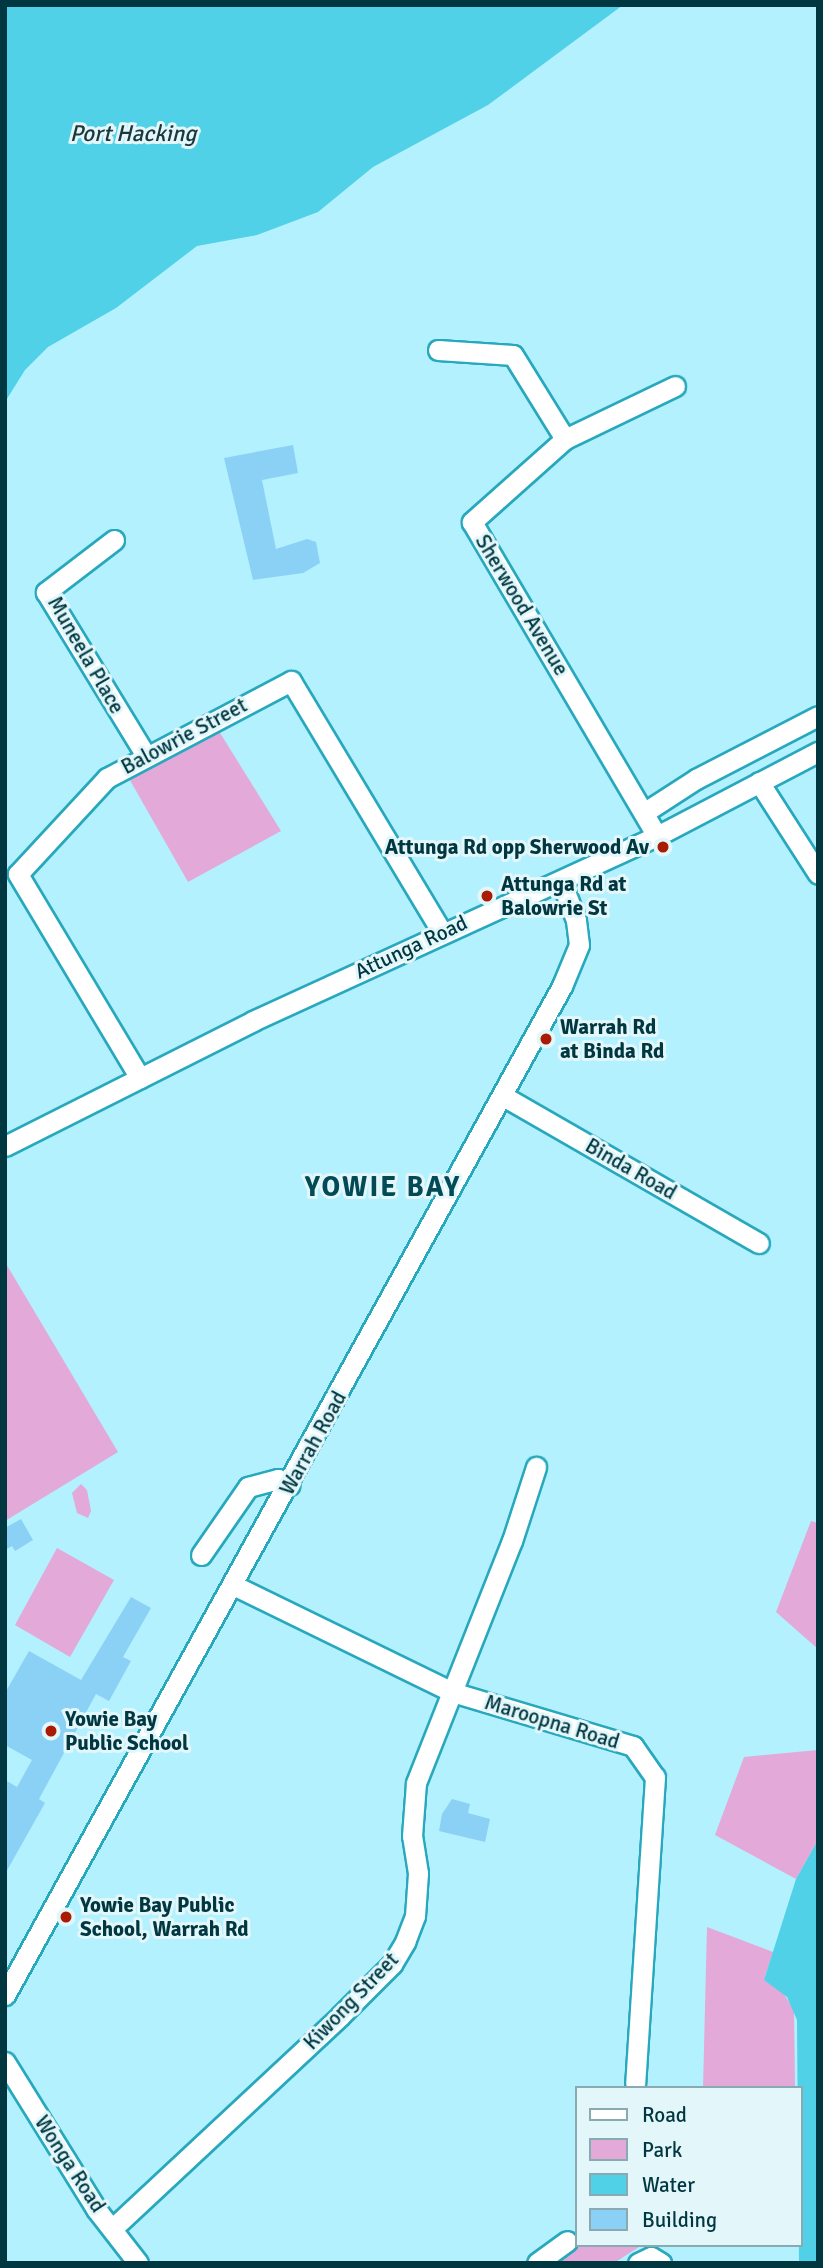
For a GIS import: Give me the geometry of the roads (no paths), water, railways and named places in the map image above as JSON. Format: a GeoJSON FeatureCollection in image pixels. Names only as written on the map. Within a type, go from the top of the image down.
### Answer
{"type":"FeatureCollection","features":[{"type":"Feature","properties":{"kind":"street"},"geometry":{"type":"LineString","coordinates":[[439,350],[513,355],[565,439],[675,387]]}},
{"type":"Feature","properties":{"kind":"street","name":"Sherwood Avenue"},"geometry":{"type":"LineString","coordinates":[[565,439],[472,522],[657,836]]}},
{"type":"Feature","properties":{"kind":"street","name":"Muneela Place"},"geometry":{"type":"LineString","coordinates":[[114,540],[46,592],[145,754]]}},
{"type":"Feature","properties":{"kind":"street","name":"Balowrie Street"},"geometry":{"type":"LineString","coordinates":[[140,1078],[18,874],[107,778],[145,754],[291,681],[442,932]]}},
{"type":"Feature","properties":{"kind":"street"},"geometry":{"type":"LineString","coordinates":[[645,812],[664,797],[818,716]]}},
{"type":"Feature","properties":{"kind":"street","name":"Attunga Road"},"geometry":{"type":"LineString","coordinates":[[5,1146],[442,932],[657,836],[818,752]]}},
{"type":"Feature","properties":{"kind":"street"},"geometry":{"type":"LineString","coordinates":[[759,782],[818,874]]}},
{"type":"Feature","properties":{"kind":"street","name":"Warrah Road"},"geometry":{"type":"LineString","coordinates":[[5,1995],[235,1586],[562,986],[579,945],[576,920],[561,881]]}},
{"type":"Feature","properties":{"kind":"street","name":"Binda Road"},"geometry":{"type":"LineString","coordinates":[[503,1096],[759,1243]]}},
{"type":"Feature","properties":{"kind":"street","name":"Kiwong Street"},"geometry":{"type":"LineString","coordinates":[[113,2228],[332,2024],[392,1964],[405,1942],[416,1905],[418,1873],[412,1813],[416,1783],[512,1541],[536,1467]]}},
{"type":"Feature","properties":{"kind":"street"},"geometry":{"type":"LineString","coordinates":[[201,1555],[248,1487],[278,1479],[290,1485]]}},
{"type":"Feature","properties":{"kind":"street","name":"Maroopna Road"},"geometry":{"type":"LineString","coordinates":[[235,1586],[452,1692],[633,1746],[655,1777],[635,2083]]}},
{"type":"Feature","properties":{"kind":"street","name":"Wonga Road"},"geometry":{"type":"LineString","coordinates":[[5,2063],[96,2209],[138,2263]]}},
{"type":"Feature","properties":{"kind":"street"},"geometry":{"type":"LineString","coordinates":[[537,2263],[567,2241]]}},
{"type":"Feature","properties":{"kind":"street"},"geometry":{"type":"LineString","coordinates":[[638,2263],[652,2257],[661,2263]]}},
{"type":"Feature","properties":{"kind":"water","name":"Port Hacking"},"geometry":{"type":"Polygon","coordinates":[[[5,5],[623,5],[488,105],[373,167],[318,212],[257,235],[197,246],[116,308],[48,347],[25,370],[5,402],[5,5]]]}},
{"type":"Feature","properties":{"kind":"water"},"geometry":{"type":"Polygon","coordinates":[[[818,1840],[818,2263],[799,2263],[799,2247],[802,2247],[802,2086],[798,2086],[797,2020],[787,1997],[764,1980],[796,1879],[818,1840]]]}},
{"type":"Feature","properties":{"kind":"place","name":"Attunga Rd opp Sherwood Av"},"geometry":{"type":"Point","coordinates":[663,847]}},
{"type":"Feature","properties":{"kind":"place","name":"Attunga Rd at Balowrie St"},"geometry":{"type":"Point","coordinates":[487,896]}},
{"type":"Feature","properties":{"kind":"place","name":"Warrah Rd at Binda Rd"},"geometry":{"type":"Point","coordinates":[546,1039]}},
{"type":"Feature","properties":{"kind":"place","name":"Yowie Bay Public School"},"geometry":{"type":"Point","coordinates":[51,1731]}},
{"type":"Feature","properties":{"kind":"place","name":"Yowie Bay Public School, Warrah Rd"},"geometry":{"type":"Point","coordinates":[66,1917]}},
{"type":"Feature","properties":{"kind":"district","name":"YOWIE BAY"},"geometry":{"type":"Point","coordinates":[383,1187]}}]}
